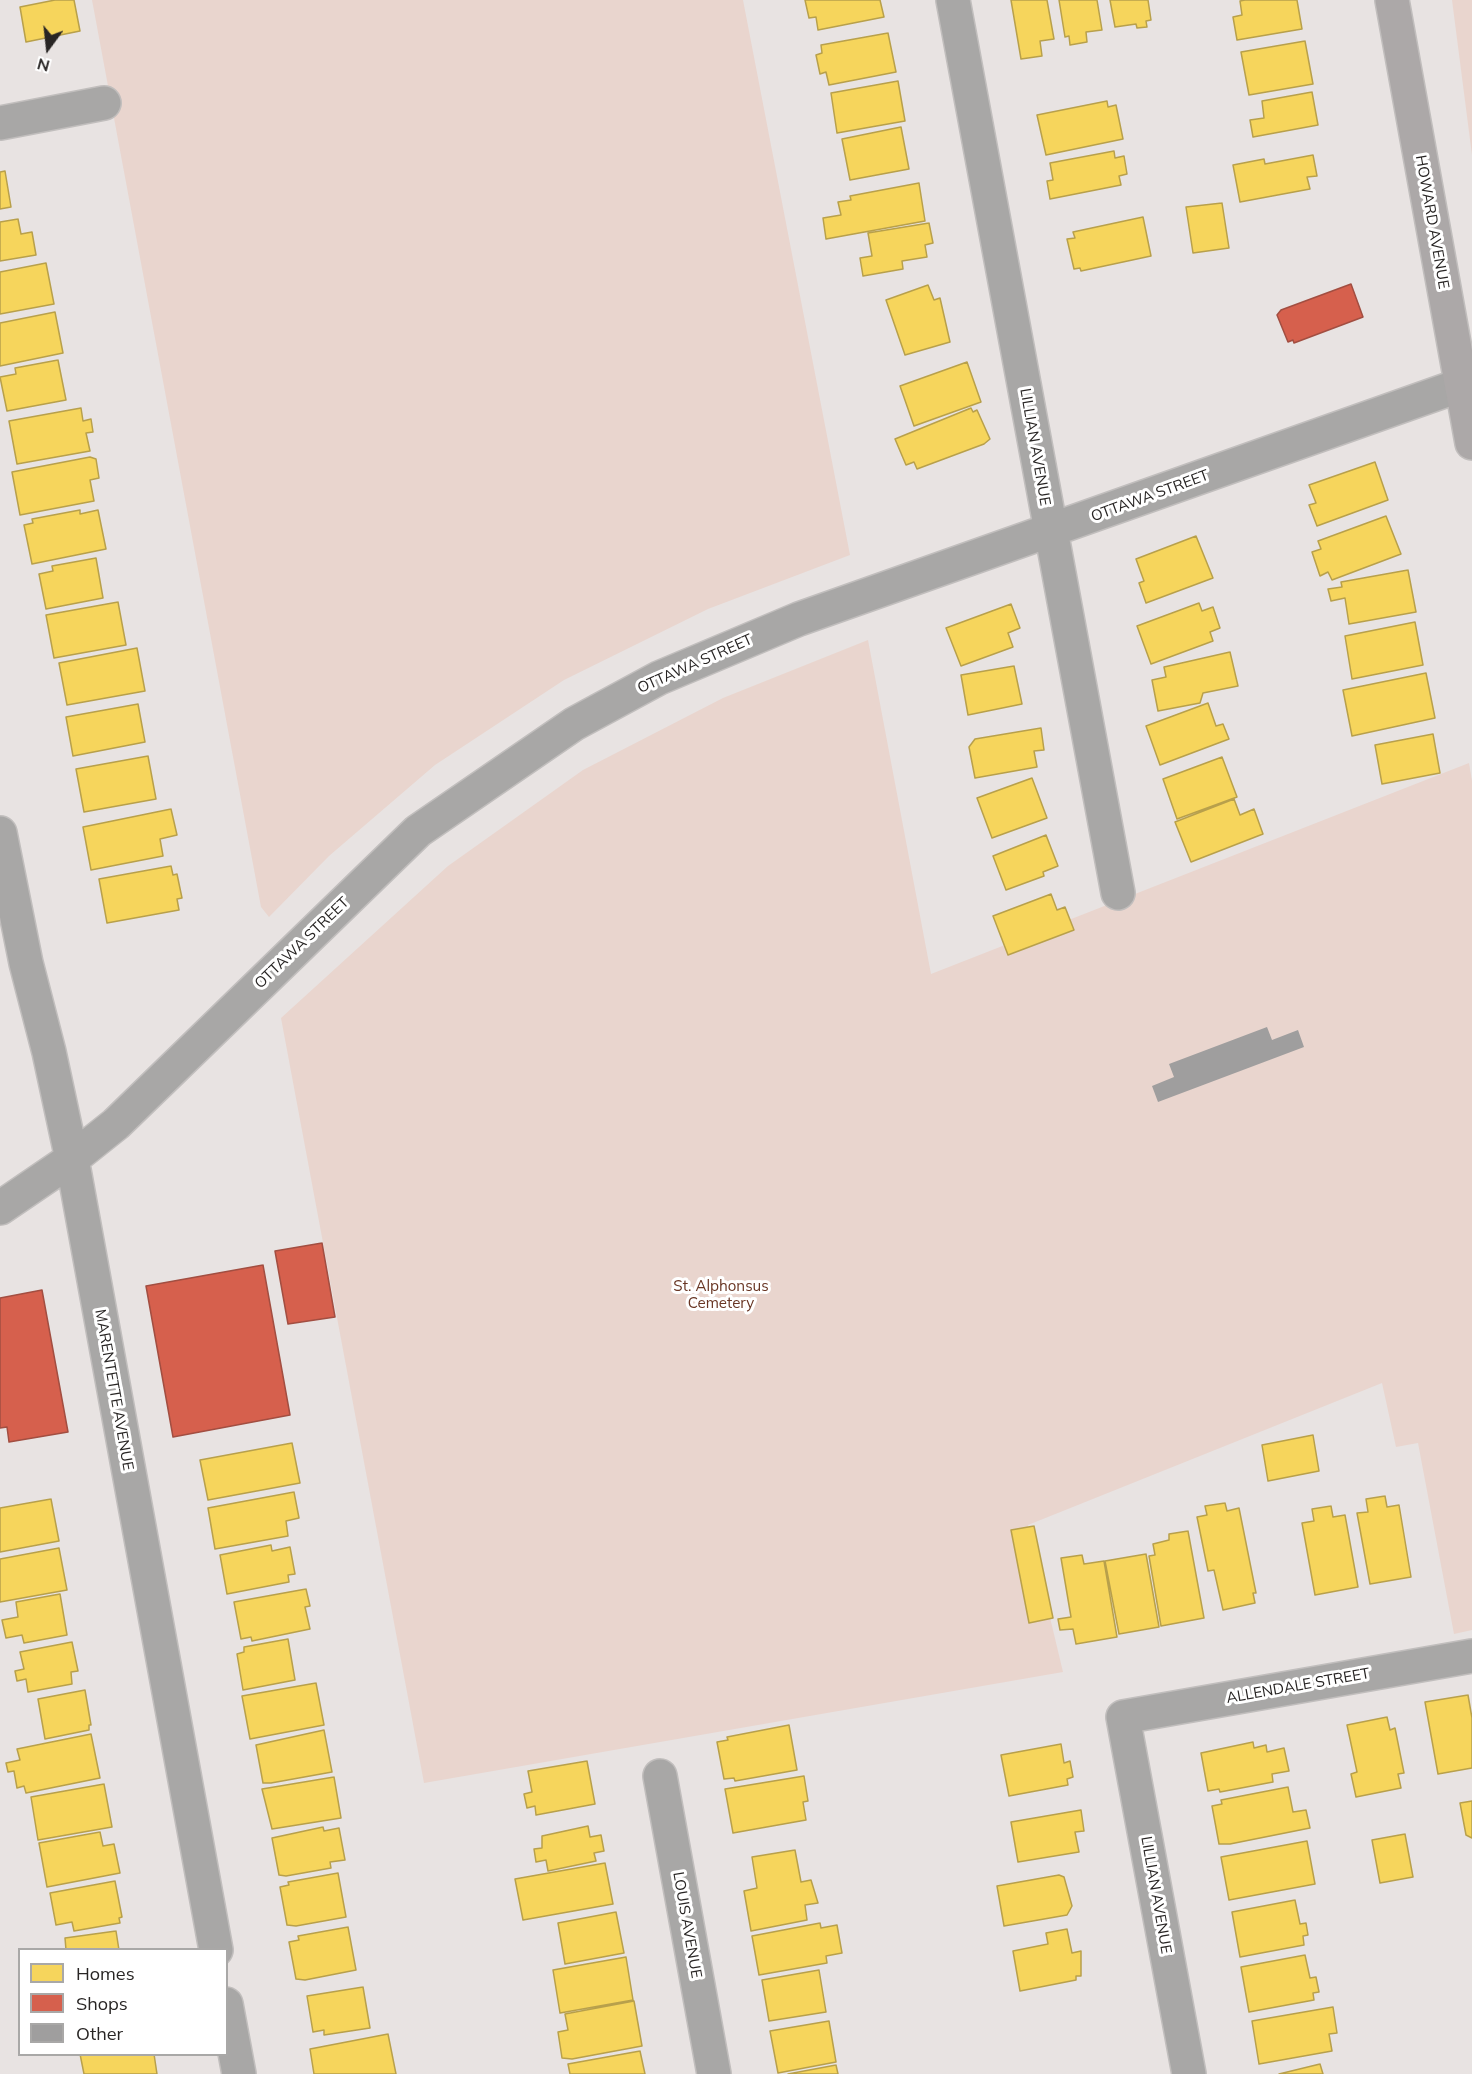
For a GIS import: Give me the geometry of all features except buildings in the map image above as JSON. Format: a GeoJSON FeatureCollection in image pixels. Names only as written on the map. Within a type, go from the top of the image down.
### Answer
{"type":"FeatureCollection","features":[{"type":"Feature","properties":{"kind":"main road","name":"HOWARD AVENUE"},"geometry":{"type":"LineString","coordinates":[[1392,0],[1472,443]]}},
{"type":"Feature","properties":{"kind":"street","name":"LILLIAN AVENUE"},"geometry":{"type":"LineString","coordinates":[[953,0],[1118,893]]}},
{"type":"Feature","properties":{"kind":"street"},"geometry":{"type":"LineString","coordinates":[[0,123],[104,103]]}},
{"type":"Feature","properties":{"kind":"street","name":"OTTAWA STREET"},"geometry":{"type":"LineString","coordinates":[[0,1208],[72,1159],[117,1124],[418,831],[574,724],[659,678],[799,619],[1461,385]]}},
{"type":"Feature","properties":{"kind":"street","name":"MARENTETTE AVENUE"},"geometry":{"type":"LineString","coordinates":[[0,833],[26,963],[49,1052],[72,1159],[216,1948]]}},
{"type":"Feature","properties":{"kind":"street","name":"ALLENDALE STREET"},"geometry":{"type":"LineString","coordinates":[[1123,1717],[1472,1656]]}},
{"type":"Feature","properties":{"kind":"street","name":"LILLIAN AVENUE"},"geometry":{"type":"LineString","coordinates":[[1123,1717],[1189,2074]]}},
{"type":"Feature","properties":{"kind":"street","name":"LOUIS AVENUE"},"geometry":{"type":"LineString","coordinates":[[660,1776],[714,2074]]}},
{"type":"Feature","properties":{"kind":"street"},"geometry":{"type":"LineString","coordinates":[[228,2015],[239,2074]]}},
{"type":"Feature","properties":{"kind":"green space"},"geometry":{"type":"Polygon","coordinates":[[[92,0],[743,0],[850,555],[708,609],[564,680],[435,765],[329,856],[269,917],[261,907],[92,0]]]}},
{"type":"Feature","properties":{"kind":"green space"},"geometry":{"type":"Polygon","coordinates":[[[1452,0],[1472,0],[1472,155],[1452,0]]]}},
{"type":"Feature","properties":{"kind":"green space","name":"St. Alphonsus Cemetery"},"geometry":{"type":"Polygon","coordinates":[[[868,640],[931,974],[1469,763],[1472,781],[1472,1630],[1454,1634],[1418,1443],[1396,1447],[1382,1383],[1028,1525],[1063,1672],[424,1783],[281,1018],[448,866],[583,770],[723,698],[868,640]]]}}]}
